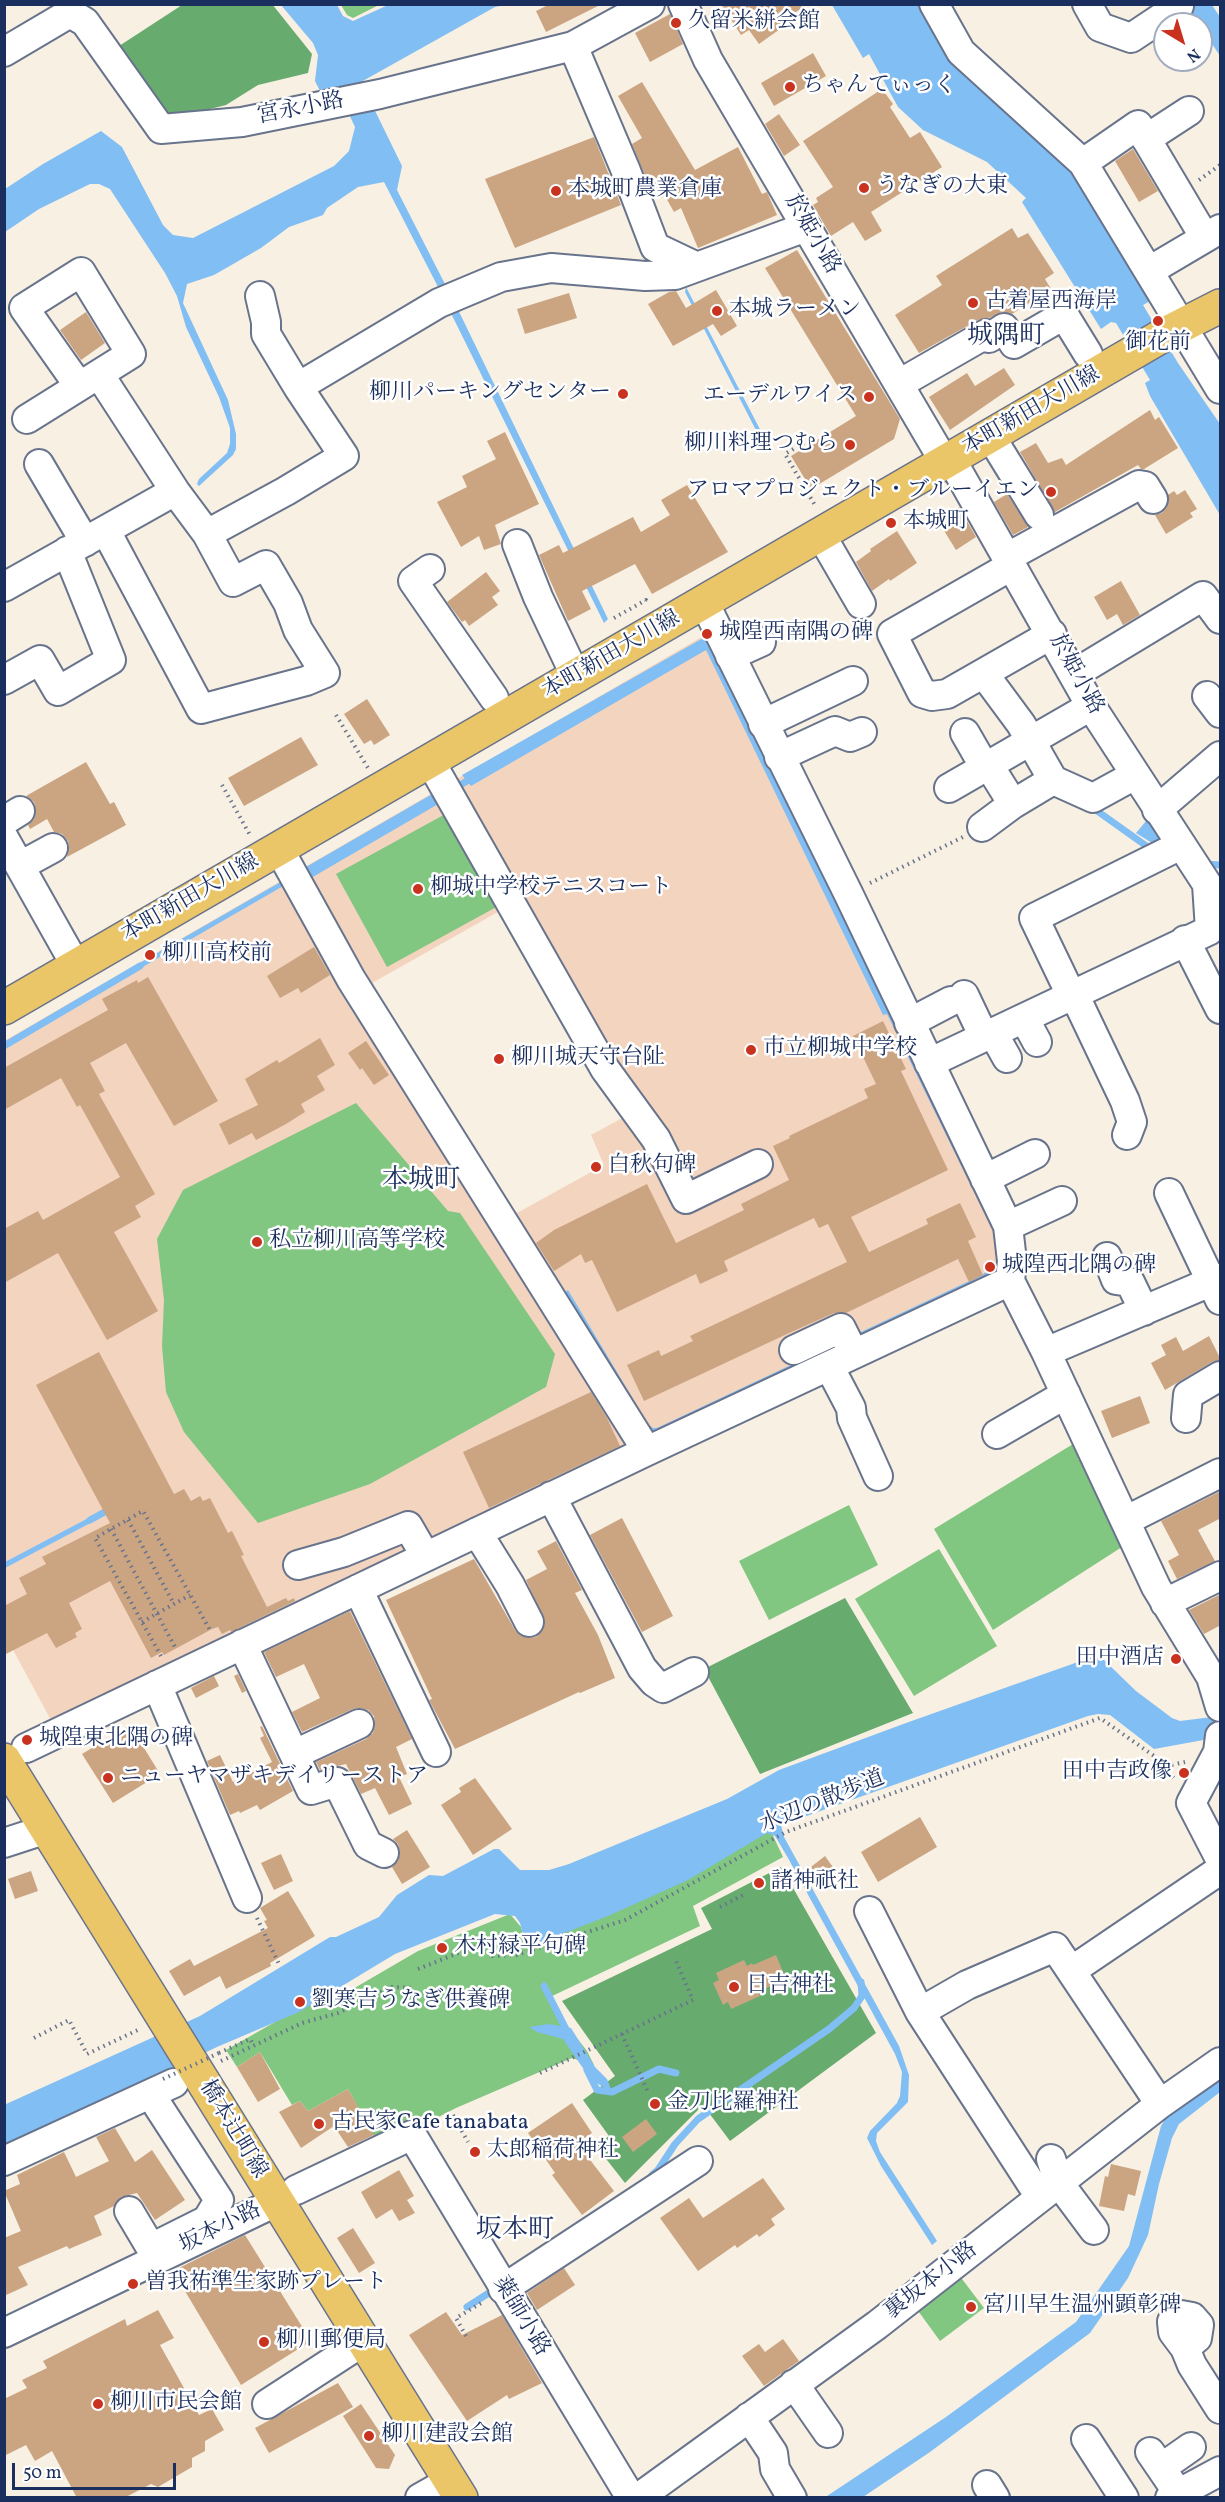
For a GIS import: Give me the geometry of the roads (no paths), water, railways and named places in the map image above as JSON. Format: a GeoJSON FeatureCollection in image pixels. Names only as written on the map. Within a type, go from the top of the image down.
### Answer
{"type":"FeatureCollection","features":[{"type":"Feature","properties":{"kind":"main road","name":"本町新田大川線"},"geometry":{"type":"LineString","coordinates":[[4,1008],[76,966],[443,781],[576,677],[704,602],[819,521],[948,461],[1174,329],[1221,306]]}},
{"type":"Feature","properties":{"kind":"main road","name":"橋本辻町線"},"geometry":{"type":"LineString","coordinates":[[15,1754],[47,1829],[184,2082],[286,2196],[364,2342],[455,2489]]}},
{"type":"Feature","properties":{"kind":"street","name":"宮永小路"},"geometry":{"type":"LineString","coordinates":[[4,52],[70,13],[85,22],[161,129],[242,122],[381,94],[573,46],[650,4]]}},
{"type":"Feature","properties":{"kind":"street","name":"於姫小路"},"geometry":{"type":"LineString","coordinates":[[683,4],[708,60],[899,384],[1052,634],[1091,706],[1207,885],[1210,930],[1188,946]]}},
{"type":"Feature","properties":{"kind":"street"},"geometry":{"type":"LineString","coordinates":[[934,4],[961,52],[1083,163],[1149,271],[1174,329],[1221,389]]}},
{"type":"Feature","properties":{"kind":"street"},"geometry":{"type":"LineString","coordinates":[[1087,4],[1100,27],[1131,38],[1179,6],[1178,4]]}},
{"type":"Feature","properties":{"kind":"street"},"geometry":{"type":"LineString","coordinates":[[573,46],[576,76],[626,171],[655,247],[697,267]]}},
{"type":"Feature","properties":{"kind":"street"},"geometry":{"type":"LineString","coordinates":[[1146,139],[1189,111]]}},
{"type":"Feature","properties":{"kind":"street"},"geometry":{"type":"LineString","coordinates":[[1083,163],[1138,125],[1213,233],[1149,271]]}},
{"type":"Feature","properties":{"kind":"street"},"geometry":{"type":"LineString","coordinates":[[298,387],[439,303],[501,277],[550,268],[645,276],[675,275],[806,227]]}},
{"type":"Feature","properties":{"kind":"street"},"geometry":{"type":"LineString","coordinates":[[207,534],[344,456],[266,334],[267,322],[260,296]]}},
{"type":"Feature","properties":{"kind":"street"},"geometry":{"type":"LineString","coordinates":[[899,384],[986,334],[989,338],[1004,328],[1014,344],[1064,315],[1088,354]]}},
{"type":"Feature","properties":{"kind":"street"},"geometry":{"type":"LineString","coordinates":[[27,419],[89,380],[207,534],[233,582],[266,565],[288,603],[298,630],[325,673],[306,681],[201,709],[86,541],[39,464]]}},
{"type":"Feature","properties":{"kind":"street"},"geometry":{"type":"LineString","coordinates":[[991,437],[1039,515]]}},
{"type":"Feature","properties":{"kind":"street"},"geometry":{"type":"LineString","coordinates":[[1052,634],[984,675],[947,694],[932,696],[922,693],[892,634],[1125,491],[1138,485],[1145,486],[1154,500]]}},
{"type":"Feature","properties":{"kind":"street"},"geometry":{"type":"LineString","coordinates":[[4,587],[175,491]]}},
{"type":"Feature","properties":{"kind":"street"},"geometry":{"type":"LineString","coordinates":[[819,521],[861,604]]}},
{"type":"Feature","properties":{"kind":"street"},"geometry":{"type":"LineString","coordinates":[[4,680],[40,660],[58,692],[111,660],[86,541]]}},
{"type":"Feature","properties":{"kind":"street"},"geometry":{"type":"LineString","coordinates":[[517,544],[538,597],[576,677]]}},
{"type":"Feature","properties":{"kind":"street"},"geometry":{"type":"LineString","coordinates":[[430,569],[413,580],[494,698]]}},
{"type":"Feature","properties":{"kind":"street"},"geometry":{"type":"LineString","coordinates":[[1074,674],[1203,596],[1221,619]]}},
{"type":"Feature","properties":{"kind":"street"},"geometry":{"type":"LineString","coordinates":[[704,602],[744,650],[754,671],[763,677]]}},
{"type":"Feature","properties":{"kind":"street"},"geometry":{"type":"LineString","coordinates":[[744,650],[763,724],[848,893],[1008,1226],[1012,1261],[1010,1281],[1165,1603],[1219,1693]]}},
{"type":"Feature","properties":{"kind":"street"},"geometry":{"type":"LineString","coordinates":[[984,675],[1021,724],[1053,780],[1094,798],[1135,775]]}},
{"type":"Feature","properties":{"kind":"street"},"geometry":{"type":"LineString","coordinates":[[763,724],[853,681]]}},
{"type":"Feature","properties":{"kind":"street"},"geometry":{"type":"LineString","coordinates":[[949,788],[1091,706]]}},
{"type":"Feature","properties":{"kind":"street"},"geometry":{"type":"LineString","coordinates":[[779,757],[835,731],[850,737],[862,732]]}},
{"type":"Feature","properties":{"kind":"street"},"geometry":{"type":"LineString","coordinates":[[965,733],[983,767],[1013,804]]}},
{"type":"Feature","properties":{"kind":"street"},"geometry":{"type":"LineString","coordinates":[[1157,810],[1221,756]]}},
{"type":"Feature","properties":{"kind":"street"},"geometry":{"type":"LineString","coordinates":[[982,827],[1013,804],[1053,780]]}},
{"type":"Feature","properties":{"kind":"street"},"geometry":{"type":"LineString","coordinates":[[443,781],[605,1069],[656,1139],[686,1199],[758,1164]]}},
{"type":"Feature","properties":{"kind":"street"},"geometry":{"type":"LineString","coordinates":[[4,838],[76,966]]}},
{"type":"Feature","properties":{"kind":"street"},"geometry":{"type":"LineString","coordinates":[[1127,1135],[1132,1122],[1125,1101],[1073,994],[1024,922],[1181,845]]}},
{"type":"Feature","properties":{"kind":"street"},"geometry":{"type":"LineString","coordinates":[[20,866],[53,848]]}},
{"type":"Feature","properties":{"kind":"street"},"geometry":{"type":"LineString","coordinates":[[281,861],[351,979],[646,1451]]}},
{"type":"Feature","properties":{"kind":"street"},"geometry":{"type":"LineString","coordinates":[[931,1069],[996,1042],[1024,1018],[1073,994],[1188,946],[1221,1009]]}},
{"type":"Feature","properties":{"kind":"street"},"geometry":{"type":"LineString","coordinates":[[909,1023],[958,998],[996,1042]]}},
{"type":"Feature","properties":{"kind":"street"},"geometry":{"type":"LineString","coordinates":[[1024,1018],[1037,1042]]}},
{"type":"Feature","properties":{"kind":"street"},"geometry":{"type":"LineString","coordinates":[[985,1179],[1035,1154]]}},
{"type":"Feature","properties":{"kind":"street"},"geometry":{"type":"LineString","coordinates":[[1046,1352],[1144,1311],[1217,1287],[1169,1193]]}},
{"type":"Feature","properties":{"kind":"street"},"geometry":{"type":"LineString","coordinates":[[1008,1226],[1062,1201]]}},
{"type":"Feature","properties":{"kind":"street"},"geometry":{"type":"LineString","coordinates":[[1107,1257],[1116,1280],[1130,1281],[1144,1311]]}},
{"type":"Feature","properties":{"kind":"street"},"geometry":{"type":"LineString","coordinates":[[15,1754],[169,1672],[242,1644],[426,1557],[646,1451],[845,1351],[1010,1281]]}},
{"type":"Feature","properties":{"kind":"street"},"geometry":{"type":"LineString","coordinates":[[794,1350],[841,1328],[852,1418],[878,1476]]}},
{"type":"Feature","properties":{"kind":"street"},"geometry":{"type":"LineString","coordinates":[[1186,1418],[1188,1395],[1210,1382]]}},
{"type":"Feature","properties":{"kind":"street"},"geometry":{"type":"LineString","coordinates":[[997,1434],[1066,1394]]}},
{"type":"Feature","properties":{"kind":"street"},"geometry":{"type":"LineString","coordinates":[[1125,1521],[1221,1473]]}},
{"type":"Feature","properties":{"kind":"street"},"geometry":{"type":"LineString","coordinates":[[552,1497],[642,1668],[654,1682],[663,1688],[694,1672]]}},
{"type":"Feature","properties":{"kind":"street"},"geometry":{"type":"LineString","coordinates":[[298,1565],[344,1552],[408,1526],[426,1557]]}},
{"type":"Feature","properties":{"kind":"street"},"geometry":{"type":"LineString","coordinates":[[477,1532],[510,1585],[529,1622]]}},
{"type":"Feature","properties":{"kind":"street"},"geometry":{"type":"LineString","coordinates":[[1165,1603],[1221,1576]]}},
{"type":"Feature","properties":{"kind":"street"},"geometry":{"type":"LineString","coordinates":[[358,1589],[436,1752]]}},
{"type":"Feature","properties":{"kind":"street"},"geometry":{"type":"LineString","coordinates":[[242,1644],[311,1790],[337,1782],[368,1845],[384,1853]]}},
{"type":"Feature","properties":{"kind":"street"},"geometry":{"type":"LineString","coordinates":[[169,1672],[247,1898]]}},
{"type":"Feature","properties":{"kind":"street"},"geometry":{"type":"LineString","coordinates":[[295,1754],[359,1724]]}},
{"type":"Feature","properties":{"kind":"street"},"geometry":{"type":"LineString","coordinates":[[1069,1966],[1220,1859],[1191,1816],[1220,1745]]}},
{"type":"Feature","properties":{"kind":"street"},"geometry":{"type":"LineString","coordinates":[[4,1843],[47,1829]]}},
{"type":"Feature","properties":{"kind":"street"},"geometry":{"type":"LineString","coordinates":[[869,1911],[921,2012],[1050,2180],[1094,2230]]}},
{"type":"Feature","properties":{"kind":"street"},"geometry":{"type":"LineString","coordinates":[[1060,1932],[1069,1950],[1069,1966]]}},
{"type":"Feature","properties":{"kind":"street"},"geometry":{"type":"LineString","coordinates":[[921,2012],[967,1985],[1055,1947],[1160,2104]]}},
{"type":"Feature","properties":{"kind":"street","name":"裏坂本小路"},"geometry":{"type":"LineString","coordinates":[[638,2498],[878,2325],[1050,2180],[1221,2061]]}},
{"type":"Feature","properties":{"kind":"street"},"geometry":{"type":"LineString","coordinates":[[4,2161],[184,2082],[219,2200],[210,2226]]}},
{"type":"Feature","properties":{"kind":"street","name":"坂本小路"},"geometry":{"type":"LineString","coordinates":[[4,2333],[210,2226],[286,2196],[412,2135]]}},
{"type":"Feature","properties":{"kind":"street","name":"薬師小路"},"geometry":{"type":"LineString","coordinates":[[412,2135],[631,2498]]}},
{"type":"Feature","properties":{"kind":"street"},"geometry":{"type":"LineString","coordinates":[[501,2286],[689,2168]]}},
{"type":"Feature","properties":{"kind":"street"},"geometry":{"type":"LineString","coordinates":[[129,2211],[154,2254]]}},
{"type":"Feature","properties":{"kind":"street"},"geometry":{"type":"LineString","coordinates":[[267,2404],[364,2342]]}},
{"type":"Feature","properties":{"kind":"street"},"geometry":{"type":"LineString","coordinates":[[1185,2348],[1192,2365],[1221,2409]]}},
{"type":"Feature","properties":{"kind":"street"},"geometry":{"type":"LineString","coordinates":[[794,2384],[828,2433]]}},
{"type":"Feature","properties":{"kind":"street"},"geometry":{"type":"LineString","coordinates":[[749,2417],[773,2453],[775,2469],[791,2484]]}},
{"type":"Feature","properties":{"kind":"street"},"geometry":{"type":"LineString","coordinates":[[1086,2439],[1124,2498]]}},
{"type":"Feature","properties":{"kind":"street"},"geometry":{"type":"LineString","coordinates":[[1191,2447],[1156,2460],[1174,2495],[1221,2470]]}},
{"type":"Feature","properties":{"kind":"street"},"geometry":{"type":"LineString","coordinates":[[420,2498],[455,2489]]}},
{"type":"Feature","properties":{"kind":"water"},"geometry":{"type":"Polygon","coordinates":[[[281,5],[337,5],[343,16],[353,21],[388,5],[505,5],[495,7],[361,82],[402,166],[397,190],[447,288],[659,261],[449,291],[608,619],[604,623],[384,182],[358,187],[327,208],[323,215],[289,227],[261,248],[214,275],[187,284],[183,303],[228,400],[236,434],[236,449],[233,455],[199,486],[197,484],[199,479],[227,453],[230,444],[230,428],[219,397],[186,327],[177,296],[165,273],[110,189],[99,184],[90,184],[39,209],[5,232],[5,189],[101,131],[122,147],[163,225],[173,235],[193,238],[334,166],[349,151],[355,127],[340,95],[326,99],[320,91],[315,81],[318,55],[313,43],[281,5]]]}},
{"type":"Feature","properties":{"kind":"water"},"geometry":{"type":"Polygon","coordinates":[[[832,5],[920,5],[965,77],[1069,168],[1152,300],[1143,305],[1178,363],[1220,424],[1220,515],[1150,396],[1145,383],[1150,380],[1116,323],[1111,322],[1101,329],[1022,202],[1026,198],[987,162],[923,130],[898,107],[869,54],[863,58],[832,5]]]}},
{"type":"Feature","properties":{"kind":"water"},"geometry":{"type":"Polygon","coordinates":[[[1187,5],[1212,5],[1220,17],[1220,56],[1213,45],[1213,12],[1192,12],[1187,5]]]}},
{"type":"Feature","properties":{"kind":"water"},"geometry":{"type":"Polygon","coordinates":[[[686,287],[764,437],[761,440],[685,292],[686,287]]]}},
{"type":"Feature","properties":{"kind":"water"},"geometry":{"type":"Polygon","coordinates":[[[712,633],[1004,1235],[1000,1275],[649,1443],[558,1297],[568,1290],[648,1424],[657,1428],[982,1275],[997,1263],[1000,1250],[994,1233],[887,1014],[883,1015],[706,650],[471,786],[462,775],[712,633]]]}},
{"type":"Feature","properties":{"kind":"water"},"geometry":{"type":"Polygon","coordinates":[[[434,793],[440,803],[311,878],[306,867],[434,793]]]}},
{"type":"Feature","properties":{"kind":"water"},"geometry":{"type":"Polygon","coordinates":[[[1146,821],[1168,835],[1160,848],[1136,833],[1146,821]]]}},
{"type":"Feature","properties":{"kind":"water"},"geometry":{"type":"Polygon","coordinates":[[[284,880],[285,885],[134,972],[131,968],[284,880]]]}},
{"type":"Feature","properties":{"kind":"water"},"geometry":{"type":"Polygon","coordinates":[[[96,1514],[98,1519],[5,1568],[5,1562],[96,1514]]]}},
{"type":"Feature","properties":{"kind":"water"},"geometry":{"type":"Polygon","coordinates":[[[1092,1657],[1104,1660],[1136,1691],[1172,1718],[1180,1721],[1220,1716],[1220,1737],[1154,1749],[1110,1715],[1088,1716],[781,1825],[784,1837],[899,2046],[909,2075],[908,2102],[877,2133],[876,2141],[880,2152],[937,2241],[932,2245],[881,2166],[867,2138],[870,2131],[897,2103],[900,2096],[902,2072],[895,2054],[788,1858],[775,1836],[767,1833],[688,1880],[608,1916],[536,1944],[526,1945],[520,1923],[515,1916],[495,1914],[395,1954],[299,2012],[217,2047],[5,2148],[4,2105],[200,2016],[330,1937],[336,1937],[379,1917],[397,1895],[429,1875],[443,1876],[494,1849],[499,1849],[520,1870],[549,1870],[569,1864],[727,1799],[779,1770],[1092,1657]]]}},
{"type":"Feature","properties":{"kind":"water"},"geometry":{"type":"Polygon","coordinates":[[[549,2024],[571,2028],[595,2067],[607,2079],[611,2089],[609,2091],[587,2074],[563,2039],[537,2032],[529,2027],[549,2024]]]}},
{"type":"Feature","properties":{"kind":"water"},"geometry":{"type":"Polygon","coordinates":[[[1220,2072],[1220,2092],[1179,2124],[1172,2138],[1148,2235],[1128,2278],[1090,2333],[930,2452],[863,2497],[824,2498],[946,2417],[1076,2322],[1129,2246],[1161,2126],[1170,2111],[1220,2072]]]}},
{"type":"Feature","properties":{"kind":"waterway"},"geometry":{"type":"LineString","coordinates":[[453,789],[474,777]]}},
{"type":"Feature","properties":{"kind":"waterway"},"geometry":{"type":"LineString","coordinates":[[1093,808],[1152,850]]}},
{"type":"Feature","properties":{"kind":"waterway"},"geometry":{"type":"LineString","coordinates":[[1204,864],[1220,865]]}},
{"type":"Feature","properties":{"kind":"waterway"},"geometry":{"type":"LineString","coordinates":[[4,1046],[140,966]]}},
{"type":"Feature","properties":{"kind":"waterway"},"geometry":{"type":"LineString","coordinates":[[90,1520],[112,1508]]}},
{"type":"Feature","properties":{"kind":"waterway"},"geometry":{"type":"LineString","coordinates":[[652,2175],[658,2170],[675,2144],[698,2119],[829,2029],[854,2008],[862,1996],[861,1982]]}},
{"type":"Feature","properties":{"kind":"waterway"},"geometry":{"type":"LineString","coordinates":[[544,1986],[568,2033]]}},
{"type":"Feature","properties":{"kind":"waterway"},"geometry":{"type":"LineString","coordinates":[[587,2070],[597,2090],[612,2092],[659,2069],[676,2073]]}},
{"type":"Feature","properties":{"kind":"waterway"},"geometry":{"type":"LineString","coordinates":[[467,2307],[495,2289]]}},
{"type":"Feature","properties":{"kind":"place","name":"久留米絣会館"},"geometry":{"type":"Point","coordinates":[676,23]}},
{"type":"Feature","properties":{"kind":"place","name":"ちゃんてぃっく"},"geometry":{"type":"Point","coordinates":[790,87]}},
{"type":"Feature","properties":{"kind":"place","name":"うなぎの大東"},"geometry":{"type":"Point","coordinates":[864,188]}},
{"type":"Feature","properties":{"kind":"place","name":"本城町農業倉庫"},"geometry":{"type":"Point","coordinates":[556,191]}},
{"type":"Feature","properties":{"kind":"place","name":"古着屋西海岸"},"geometry":{"type":"Point","coordinates":[973,303]}},
{"type":"Feature","properties":{"kind":"place","name":"本城ラーメン"},"geometry":{"type":"Point","coordinates":[717,311]}},
{"type":"Feature","properties":{"kind":"place","name":"御花前"},"geometry":{"type":"Point","coordinates":[1158,321]}},
{"type":"Feature","properties":{"kind":"place","name":"柳川パーキングセンター"},"geometry":{"type":"Point","coordinates":[623,394]}},
{"type":"Feature","properties":{"kind":"place","name":"エーデルワイス"},"geometry":{"type":"Point","coordinates":[869,397]}},
{"type":"Feature","properties":{"kind":"place","name":"柳川料理つむら"},"geometry":{"type":"Point","coordinates":[850,445]}},
{"type":"Feature","properties":{"kind":"place","name":"アロマプロジェクト・ブルーイエン"},"geometry":{"type":"Point","coordinates":[1051,492]}},
{"type":"Feature","properties":{"kind":"place","name":"本城町"},"geometry":{"type":"Point","coordinates":[891,523]}},
{"type":"Feature","properties":{"kind":"place","name":"城隍西南隅の碑"},"geometry":{"type":"Point","coordinates":[707,634]}},
{"type":"Feature","properties":{"kind":"place","name":"柳城中学校テニスコート"},"geometry":{"type":"Point","coordinates":[418,889]}},
{"type":"Feature","properties":{"kind":"place","name":"柳川高校前"},"geometry":{"type":"Point","coordinates":[150,955]}},
{"type":"Feature","properties":{"kind":"place","name":"市立柳城中学校"},"geometry":{"type":"Point","coordinates":[751,1050]}},
{"type":"Feature","properties":{"kind":"place","name":"柳川城天守台阯"},"geometry":{"type":"Point","coordinates":[499,1059]}},
{"type":"Feature","properties":{"kind":"place","name":"白秋句碑"},"geometry":{"type":"Point","coordinates":[596,1167]}},
{"type":"Feature","properties":{"kind":"place","name":"私立柳川高等学校"},"geometry":{"type":"Point","coordinates":[257,1242]}},
{"type":"Feature","properties":{"kind":"place","name":"城隍西北隅の碑"},"geometry":{"type":"Point","coordinates":[990,1267]}},
{"type":"Feature","properties":{"kind":"place","name":"田中酒店"},"geometry":{"type":"Point","coordinates":[1176,1659]}},
{"type":"Feature","properties":{"kind":"place","name":"城隍東北隅の碑"},"geometry":{"type":"Point","coordinates":[27,1740]}},
{"type":"Feature","properties":{"kind":"place","name":"田中吉政像"},"geometry":{"type":"Point","coordinates":[1184,1773]}},
{"type":"Feature","properties":{"kind":"place","name":"ニューヤマザキデイリーストア"},"geometry":{"type":"Point","coordinates":[108,1778]}},
{"type":"Feature","properties":{"kind":"place","name":"諸神祇社"},"geometry":{"type":"Point","coordinates":[759,1883]}},
{"type":"Feature","properties":{"kind":"place","name":"木村緑平句碑"},"geometry":{"type":"Point","coordinates":[442,1948]}},
{"type":"Feature","properties":{"kind":"place","name":"日吉神社"},"geometry":{"type":"Point","coordinates":[734,1987]}},
{"type":"Feature","properties":{"kind":"place","name":"劉寒吉うなぎ供養碑"},"geometry":{"type":"Point","coordinates":[300,2002]}},
{"type":"Feature","properties":{"kind":"place","name":"金刀比羅神社"},"geometry":{"type":"Point","coordinates":[655,2104]}},
{"type":"Feature","properties":{"kind":"place","name":"古民家Cafe tanabata"},"geometry":{"type":"Point","coordinates":[319,2124]}},
{"type":"Feature","properties":{"kind":"place","name":"太郎稲荷神社"},"geometry":{"type":"Point","coordinates":[475,2152]}},
{"type":"Feature","properties":{"kind":"place","name":"曽我祐準生家跡プレート"},"geometry":{"type":"Point","coordinates":[133,2284]}},
{"type":"Feature","properties":{"kind":"place","name":"宮川早生温州顕彰碑"},"geometry":{"type":"Point","coordinates":[971,2307]}},
{"type":"Feature","properties":{"kind":"place","name":"柳川郵便局"},"geometry":{"type":"Point","coordinates":[264,2342]}},
{"type":"Feature","properties":{"kind":"place","name":"柳川市民会館"},"geometry":{"type":"Point","coordinates":[98,2404]}},
{"type":"Feature","properties":{"kind":"place","name":"柳川建設会館"},"geometry":{"type":"Point","coordinates":[369,2436]}},
{"type":"Feature","properties":{"kind":"district","name":"城隅町"},"geometry":{"type":"Point","coordinates":[1006,338]}},
{"type":"Feature","properties":{"kind":"district","name":"本城町"},"geometry":{"type":"Point","coordinates":[421,1182]}},
{"type":"Feature","properties":{"kind":"district","name":"坂本町"},"geometry":{"type":"Point","coordinates":[515,2232]}}]}
